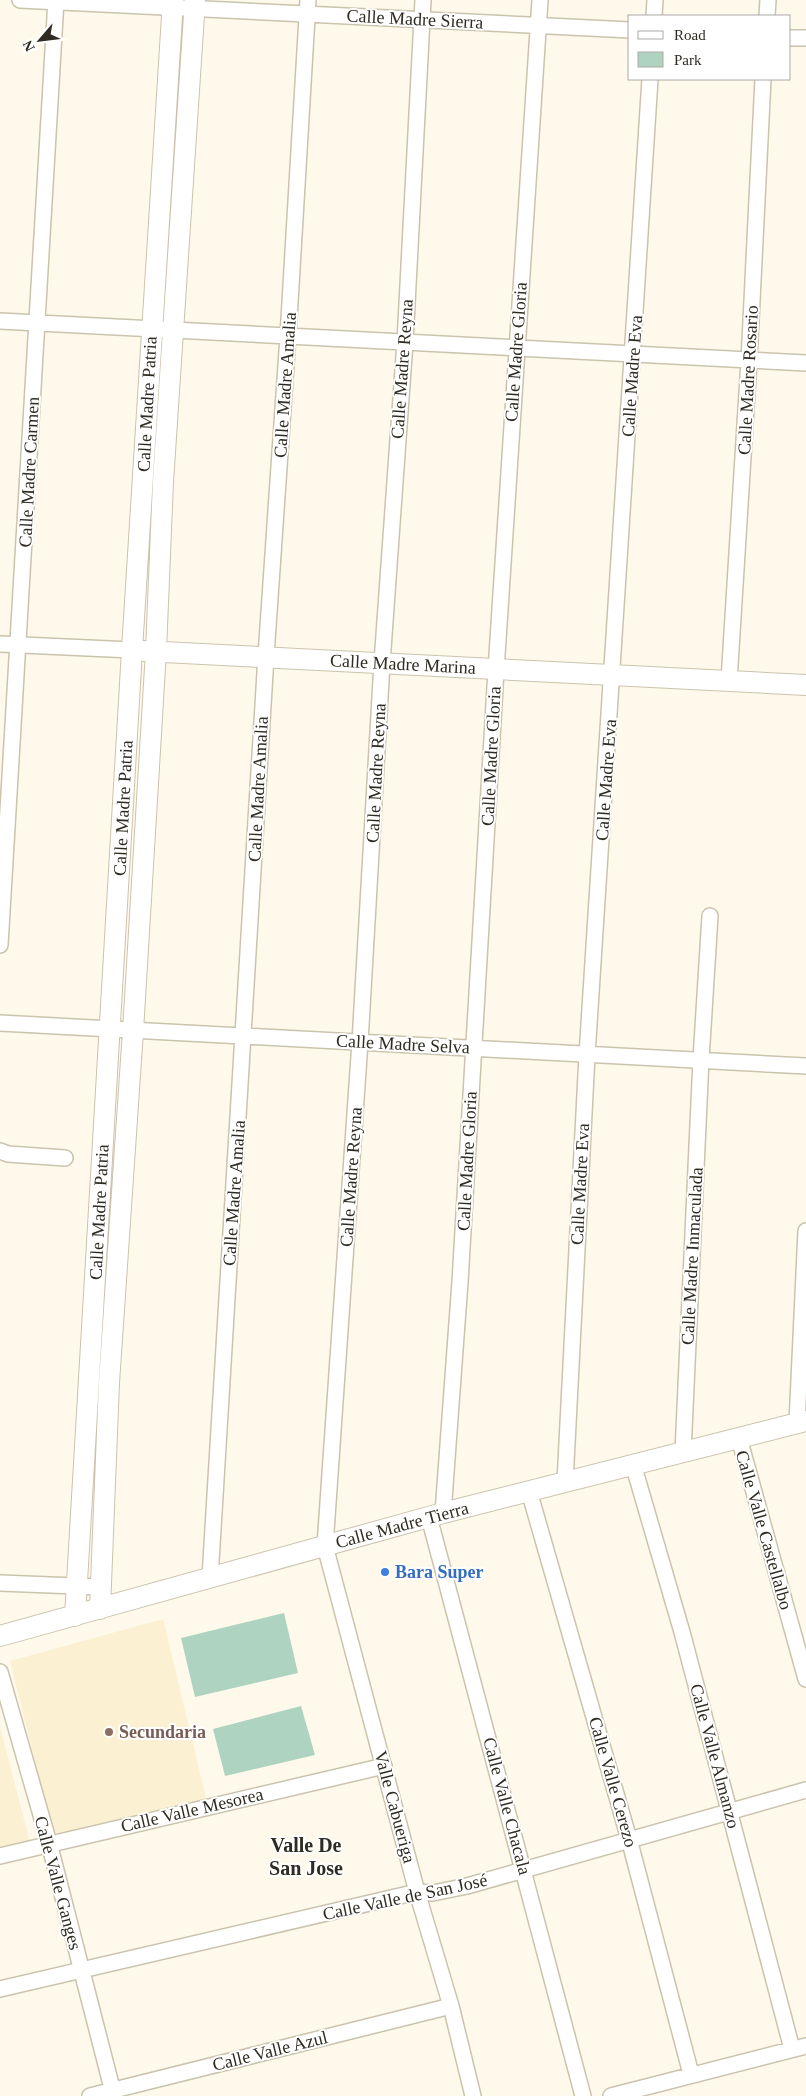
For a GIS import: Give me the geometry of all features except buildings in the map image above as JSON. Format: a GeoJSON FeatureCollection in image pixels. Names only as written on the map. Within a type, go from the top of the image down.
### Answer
{"type":"FeatureCollection","features":[{"type":"Feature","properties":{"kind":"street","name":"Calle Madre Sierra"},"geometry":{"type":"LineString","coordinates":[[20,0],[308,7],[422,20],[628,30]]}},
{"type":"Feature","properties":{"kind":"street","name":"Calle Madre Reyna"},"geometry":{"type":"LineString","coordinates":[[325,1546],[360,1042],[382,662],[405,342],[423,0]]}},
{"type":"Feature","properties":{"kind":"street","name":"Calle Madre Gloria"},"geometry":{"type":"LineString","coordinates":[[436,1515],[460,1282],[516,348],[540,0]]}},
{"type":"Feature","properties":{"kind":"street"},"geometry":{"type":"LineString","coordinates":[[654,15],[655,0]]}},
{"type":"Feature","properties":{"kind":"street"},"geometry":{"type":"LineString","coordinates":[[767,15],[768,0]]}},
{"type":"Feature","properties":{"kind":"street","name":"Calle Madre Carmen"},"geometry":{"type":"LineString","coordinates":[[0,945],[56,1]]}},
{"type":"Feature","properties":{"kind":"street","name":"Calle Madre Patria"},"geometry":{"type":"LineString","coordinates":[[75,1616],[151,328],[173,4]]}},
{"type":"Feature","properties":{"kind":"street","name":"Calle Madre Patria"},"geometry":{"type":"LineString","coordinates":[[100,1609],[109,1383],[156,651],[173,330],[195,4]]}},
{"type":"Feature","properties":{"kind":"street","name":"Calle Madre Amalia"},"geometry":{"type":"LineString","coordinates":[[210,1578],[266,656],[308,7]]}},
{"type":"Feature","properties":{"kind":"street"},"geometry":{"type":"LineString","coordinates":[[791,38],[806,38]]}},
{"type":"Feature","properties":{"kind":"street","name":"Calle Madre Eva"},"geometry":{"type":"LineString","coordinates":[[566,1482],[587,1055],[650,80]]}},
{"type":"Feature","properties":{"kind":"street","name":"Calle Madre Rosario"},"geometry":{"type":"LineString","coordinates":[[729,681],[749,360],[763,80]]}},
{"type":"Feature","properties":{"kind":"street"},"geometry":{"type":"LineString","coordinates":[[0,321],[806,363]]}},
{"type":"Feature","properties":{"kind":"street","name":"Calle Madre Marina"},"geometry":{"type":"LineString","coordinates":[[0,644],[266,656],[496,670],[806,685]]}},
{"type":"Feature","properties":{"kind":"street","name":"Calle Madre Inmaculada"},"geometry":{"type":"LineString","coordinates":[[683,1452],[701,1059],[710,916]]}},
{"type":"Feature","properties":{"kind":"street","name":"Calle Madre Selva"},"geometry":{"type":"LineString","coordinates":[[0,1023],[806,1066]]}},
{"type":"Feature","properties":{"kind":"street"},"geometry":{"type":"LineString","coordinates":[[0,1152],[65,1158]]}},
{"type":"Feature","properties":{"kind":"street"},"geometry":{"type":"LineString","coordinates":[[802,1422],[806,1231]]}},
{"type":"Feature","properties":{"kind":"street","name":"Calle Madre Tierra"},"geometry":{"type":"LineString","coordinates":[[0,1636],[436,1515],[802,1422]]}},
{"type":"Feature","properties":{"kind":"street","name":"Calle Valle Castellalbo"},"geometry":{"type":"LineString","coordinates":[[739,1438],[806,1680]]}},
{"type":"Feature","properties":{"kind":"street","name":"Calle Valle Almanzo"},"geometry":{"type":"LineString","coordinates":[[633,1464],[682,1632],[730,1813],[799,2048]]}},
{"type":"Feature","properties":{"kind":"street","name":"Calle Valle Cerezo"},"geometry":{"type":"LineString","coordinates":[[529,1491],[629,1839],[691,2074]]}},
{"type":"Feature","properties":{"kind":"street","name":"Calle Valle Chacala"},"geometry":{"type":"LineString","coordinates":[[436,1515],[524,1870],[583,2096]]}},
{"type":"Feature","properties":{"kind":"street","name":"Valle Cabueriga"},"geometry":{"type":"LineString","coordinates":[[325,1546],[417,1892],[451,2006],[472,2096]]}},
{"type":"Feature","properties":{"kind":"street"},"geometry":{"type":"LineString","coordinates":[[0,1584],[101,1587]]}},
{"type":"Feature","properties":{"kind":"street","name":"Calle Valle Ganges"},"geometry":{"type":"LineString","coordinates":[[0,1672],[49,1843],[113,2093]]}},
{"type":"Feature","properties":{"kind":"street","name":"Calle Valle Mesorea"},"geometry":{"type":"LineString","coordinates":[[0,1856],[384,1766]]}},
{"type":"Feature","properties":{"kind":"street","name":"Calle Valle de San José"},"geometry":{"type":"LineString","coordinates":[[0,1989],[417,1892],[433,1893],[467,1886],[806,1790]]}},
{"type":"Feature","properties":{"kind":"street","name":"Calle Valle Azul"},"geometry":{"type":"LineString","coordinates":[[90,2096],[113,2093],[451,2006]]}},
{"type":"Feature","properties":{"kind":"street"},"geometry":{"type":"LineString","coordinates":[[610,2096],[799,2048]]}},
{"type":"Feature","properties":{"kind":"shaded area","name":"Secundaria"},"geometry":{"type":"Polygon","coordinates":[[[163,1619],[207,1802],[55,1841],[10,1661],[163,1619]]]}},
{"type":"Feature","properties":{"kind":"shaded area"},"geometry":{"type":"Polygon","coordinates":[[[0,1727],[30,1842],[0,1850],[0,1727]]]}},
{"type":"Feature","properties":{"kind":"green space"},"geometry":{"type":"Polygon","coordinates":[[[284,1613],[298,1673],[195,1697],[181,1638],[284,1613]]]}},
{"type":"Feature","properties":{"kind":"green space"},"geometry":{"type":"Polygon","coordinates":[[[301,1706],[315,1755],[225,1776],[213,1729],[301,1706]]]}},
{"type":"Feature","properties":{"kind":"place","name":"Bara Super"},"geometry":{"type":"Point","coordinates":[385,1572]}},
{"type":"Feature","properties":{"kind":"place","name":"Secundaria"},"geometry":{"type":"Point","coordinates":[109,1732]}},
{"type":"Feature","properties":{"kind":"district","name":"Valle De San Jose"},"geometry":{"type":"Point","coordinates":[306,1856]}}]}
